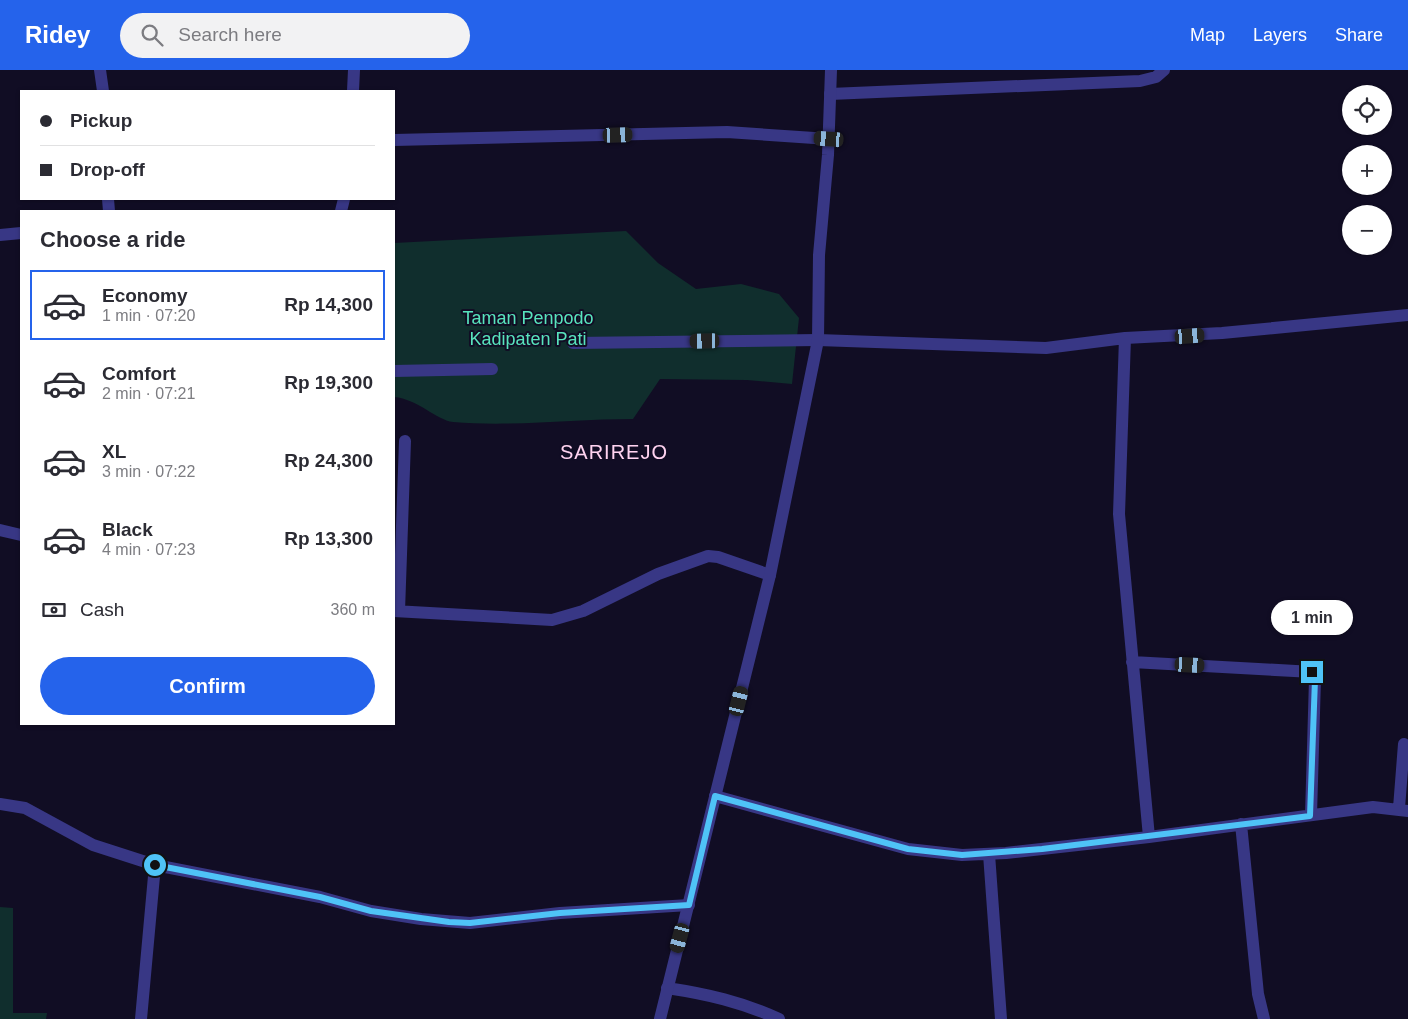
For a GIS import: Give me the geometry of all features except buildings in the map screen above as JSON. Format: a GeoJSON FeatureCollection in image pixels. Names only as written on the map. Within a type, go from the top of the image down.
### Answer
{"type":"FeatureCollection","features":[{"type":"Feature","properties":{"kind":"street"},"geometry":{"type":"LineString","coordinates":[[100,70],[103,90]]}},
{"type":"Feature","properties":{"kind":"street"},"geometry":{"type":"LineString","coordinates":[[353,90],[354,70]]}},
{"type":"Feature","properties":{"kind":"street"},"geometry":{"type":"LineString","coordinates":[[660,1019],[770,575],[818,340],[819,255],[829,139],[830,70]]}},
{"type":"Feature","properties":{"kind":"street"},"geometry":{"type":"LineString","coordinates":[[830,94],[1140,81],[1156,76],[1164,70]]}},
{"type":"Feature","properties":{"kind":"street"},"geometry":{"type":"LineString","coordinates":[[395,140],[727,132],[829,139]]}},
{"type":"Feature","properties":{"kind":"street"},"geometry":{"type":"LineString","coordinates":[[0,234],[20,233]]}},
{"type":"Feature","properties":{"kind":"street"},"geometry":{"type":"LineString","coordinates":[[573,343],[818,340],[1046,348],[1125,338],[1222,333],[1408,315]]}},
{"type":"Feature","properties":{"kind":"street"},"geometry":{"type":"LineString","coordinates":[[1125,338],[1118,514],[1149,836]]}},
{"type":"Feature","properties":{"kind":"street"},"geometry":{"type":"LineString","coordinates":[[395,371],[492,369]]}},
{"type":"Feature","properties":{"kind":"street"},"geometry":{"type":"LineString","coordinates":[[405,441],[397,611],[532,620],[566,617],[658,574],[708,556],[718,557],[770,575]]}},
{"type":"Feature","properties":{"kind":"street"},"geometry":{"type":"LineString","coordinates":[[0,530],[20,535]]}},
{"type":"Feature","properties":{"kind":"street"},"geometry":{"type":"LineString","coordinates":[[1132,662],[1314,673],[1310,816]]}},
{"type":"Feature","properties":{"kind":"street"},"geometry":{"type":"LineString","coordinates":[[715,796],[908,849],[933,853],[989,854],[1149,836],[1373,807],[1404,809],[1404,744]]}},
{"type":"Feature","properties":{"kind":"street"},"geometry":{"type":"LineString","coordinates":[[0,804],[25,808],[93,845],[155,865],[320,897],[371,911],[449,922],[470,923],[560,913],[689,905]]}},
{"type":"Feature","properties":{"kind":"street"},"geometry":{"type":"LineString","coordinates":[[1240,824],[1258,994],[1264,1019]]}},
{"type":"Feature","properties":{"kind":"street"},"geometry":{"type":"LineString","coordinates":[[989,854],[1001,1019]]}},
{"type":"Feature","properties":{"kind":"street"},"geometry":{"type":"LineString","coordinates":[[141,1019],[155,865]]}},
{"type":"Feature","properties":{"kind":"street"},"geometry":{"type":"LineString","coordinates":[[667,988],[719,997],[754,1007],[779,1019]]}},
{"type":"Feature","properties":{"kind":"green space","name":"Taman Penpodo Kadipaten Pati"},"geometry":{"type":"Polygon","coordinates":[[[626,231],[658,263],[696,289],[741,284],[779,294],[799,318],[792,384],[747,380],[660,379],[633,419],[475,423],[453,422],[440,418],[411,401],[395,397],[395,243],[626,231]]]}},
{"type":"Feature","properties":{"kind":"green space"},"geometry":{"type":"Polygon","coordinates":[[[0,907],[13,908],[13,1013],[47,1013],[46,1019],[0,1019],[0,907]]]}},
{"type":"Feature","properties":{"kind":"district","name":"SARIREJO"},"geometry":{"type":"Point","coordinates":[614,452]}},
{"type":"Feature","properties":{"kind":"route"},"geometry":{"type":"LineString","coordinates":[[155,865],[320,897],[371,911],[421,919],[470,923],[560,913],[689,905],[715,796],[908,849],[962,855],[1042,849],[1310,816],[1315,679],[1312,672]]}}]}
